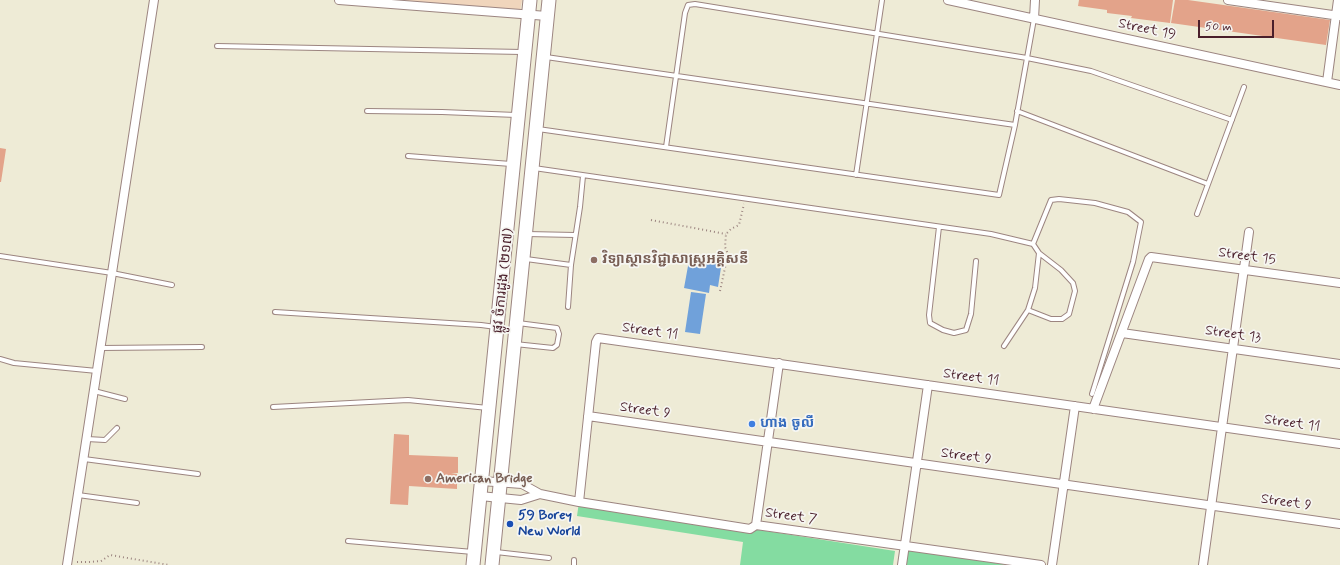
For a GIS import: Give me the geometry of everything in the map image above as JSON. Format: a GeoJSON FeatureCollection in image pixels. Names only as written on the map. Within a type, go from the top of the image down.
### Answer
{"type":"FeatureCollection","features":[{"type":"Feature","properties":{"kind":"main road","name":"ផ្លូវ ចំការដូង (២១៧)"},"geometry":{"type":"LineString","coordinates":[[474,559],[530,0]]}},
{"type":"Feature","properties":{"kind":"main road","name":"ផ្លូវ ចំការដូង (២១៧)"},"geometry":{"type":"LineString","coordinates":[[492,565],[542,57],[549,0]]}},
{"type":"Feature","properties":{"kind":"street"},"geometry":{"type":"LineString","coordinates":[[67,562],[154,0]]}},
{"type":"Feature","properties":{"kind":"street"},"geometry":{"type":"LineString","coordinates":[[339,0],[547,16]]}},
{"type":"Feature","properties":{"kind":"street","name":"Street 19"},"geometry":{"type":"LineString","coordinates":[[948,0],[981,4],[1034,19],[1340,86]]}},
{"type":"Feature","properties":{"kind":"street"},"geometry":{"type":"LineString","coordinates":[[1034,19],[1035,0]]}},
{"type":"Feature","properties":{"kind":"street"},"geometry":{"type":"LineString","coordinates":[[1228,0],[1338,15]]}},
{"type":"Feature","properties":{"kind":"street"},"geometry":{"type":"LineString","coordinates":[[1327,82],[1338,15],[1338,0]]}},
{"type":"Feature","properties":{"kind":"street"},"geometry":{"type":"LineString","coordinates":[[1203,565],[1249,232]]}},
{"type":"Feature","properties":{"kind":"street","name":"Street 15"},"geometry":{"type":"LineString","coordinates":[[1122,333],[1151,257],[1340,283]]}},
{"type":"Feature","properties":{"kind":"street"},"geometry":{"type":"LineString","coordinates":[[1093,409],[1122,333]]}},
{"type":"Feature","properties":{"kind":"street","name":"Street 13"},"geometry":{"type":"LineString","coordinates":[[1122,333],[1340,364]]}},
{"type":"Feature","properties":{"kind":"street","name":"Street 11"},"geometry":{"type":"LineString","coordinates":[[588,416],[596,342],[598,338],[1340,444]]}},
{"type":"Feature","properties":{"kind":"street"},"geometry":{"type":"LineString","coordinates":[[756,525],[779,364]]}},
{"type":"Feature","properties":{"kind":"street"},"geometry":{"type":"LineString","coordinates":[[902,565],[928,385]]}},
{"type":"Feature","properties":{"kind":"street"},"geometry":{"type":"LineString","coordinates":[[1052,565],[1075,406]]}},
{"type":"Feature","properties":{"kind":"street"},"geometry":{"type":"LineString","coordinates":[[578,502],[588,416]]}},
{"type":"Feature","properties":{"kind":"street","name":"Street 9"},"geometry":{"type":"LineString","coordinates":[[588,416],[1340,524]]}},
{"type":"Feature","properties":{"kind":"street","name":"Street 7"},"geometry":{"type":"LineString","coordinates":[[482,481],[522,484],[540,494],[578,502],[750,529],[756,525],[1041,565]]}},
{"type":"Feature","properties":{"kind":"street","name":"Street 7"},"geometry":{"type":"LineString","coordinates":[[480,496],[521,500],[540,494]]}},
{"type":"Feature","properties":{"kind":"lane"},"geometry":{"type":"LineString","coordinates":[[856,175],[882,0]]}},
{"type":"Feature","properties":{"kind":"lane"},"geometry":{"type":"LineString","coordinates":[[666,147],[685,13],[688,5],[695,4],[1027,58],[1091,71],[1232,120]]}},
{"type":"Feature","properties":{"kind":"lane"},"geometry":{"type":"LineString","coordinates":[[536,128],[999,195],[1018,111],[1034,19]]}},
{"type":"Feature","properties":{"kind":"lane"},"geometry":{"type":"LineString","coordinates":[[217,46],[525,52]]}},
{"type":"Feature","properties":{"kind":"lane"},"geometry":{"type":"LineString","coordinates":[[542,57],[1015,125]]}},
{"type":"Feature","properties":{"kind":"lane"},"geometry":{"type":"LineString","coordinates":[[1197,214],[1244,87]]}},
{"type":"Feature","properties":{"kind":"lane"},"geometry":{"type":"LineString","coordinates":[[367,111],[518,115]]}},
{"type":"Feature","properties":{"kind":"lane"},"geometry":{"type":"LineString","coordinates":[[1018,111],[1208,184]]}},
{"type":"Feature","properties":{"kind":"lane"},"geometry":{"type":"LineString","coordinates":[[408,156],[514,164]]}},
{"type":"Feature","properties":{"kind":"lane"},"geometry":{"type":"LineString","coordinates":[[532,168],[991,234],[1033,244],[1039,253],[1061,270],[1073,283],[1075,291],[1069,314],[1062,319],[1051,319],[1028,310]]}},
{"type":"Feature","properties":{"kind":"lane"},"geometry":{"type":"LineString","coordinates":[[568,306],[571,265],[583,176]]}},
{"type":"Feature","properties":{"kind":"lane"},"geometry":{"type":"LineString","coordinates":[[1033,244],[1050,200],[1059,199],[1095,203],[1128,212],[1141,222],[1132,262],[1092,394]]}},
{"type":"Feature","properties":{"kind":"lane"},"geometry":{"type":"LineString","coordinates":[[939,227],[929,315],[930,323],[943,330],[954,333],[966,330],[971,314],[976,261]]}},
{"type":"Feature","properties":{"kind":"lane"},"geometry":{"type":"LineString","coordinates":[[525,234],[575,235]]}},
{"type":"Feature","properties":{"kind":"lane"},"geometry":{"type":"LineString","coordinates":[[1004,346],[1028,310],[1035,288],[1039,253]]}},
{"type":"Feature","properties":{"kind":"lane"},"geometry":{"type":"LineString","coordinates":[[0,256],[112,273],[172,285]]}},
{"type":"Feature","properties":{"kind":"lane"},"geometry":{"type":"LineString","coordinates":[[522,258],[571,265]]}},
{"type":"Feature","properties":{"kind":"lane"},"geometry":{"type":"LineString","coordinates":[[275,312],[481,325],[497,328]]}},
{"type":"Feature","properties":{"kind":"lane"},"geometry":{"type":"LineString","coordinates":[[514,344],[553,348],[557,345],[559,334],[557,328],[516,323]]}},
{"type":"Feature","properties":{"kind":"lane"},"geometry":{"type":"LineString","coordinates":[[100,348],[202,347]]}},
{"type":"Feature","properties":{"kind":"lane"},"geometry":{"type":"LineString","coordinates":[[0,358],[14,363],[97,371]]}},
{"type":"Feature","properties":{"kind":"lane"},"geometry":{"type":"LineString","coordinates":[[94,391],[125,399]]}},
{"type":"Feature","properties":{"kind":"lane"},"geometry":{"type":"LineString","coordinates":[[273,407],[408,400],[489,408]]}},
{"type":"Feature","properties":{"kind":"lane"},"geometry":{"type":"LineString","coordinates":[[86,439],[105,440],[117,428]]}},
{"type":"Feature","properties":{"kind":"lane"},"geometry":{"type":"LineString","coordinates":[[84,459],[198,474]]}},
{"type":"Feature","properties":{"kind":"lane"},"geometry":{"type":"LineString","coordinates":[[78,495],[137,503]]}},
{"type":"Feature","properties":{"kind":"lane"},"geometry":{"type":"LineString","coordinates":[[348,541],[474,559]]}},
{"type":"Feature","properties":{"kind":"lane"},"geometry":{"type":"LineString","coordinates":[[493,552],[549,558]]}},
{"type":"Feature","properties":{"kind":"lane"},"geometry":{"type":"LineString","coordinates":[[574,560],[574,565]]}},
{"type":"Feature","properties":{"kind":"path"},"geometry":{"type":"LineString","coordinates":[[720,291],[728,254],[725,247],[726,234],[731,229],[739,225],[745,199]]}},
{"type":"Feature","properties":{"kind":"path"},"geometry":{"type":"LineString","coordinates":[[651,220],[726,234]]}},
{"type":"Feature","properties":{"kind":"path"},"geometry":{"type":"LineString","coordinates":[[67,562],[100,561],[110,555],[169,565]]}},
{"type":"Feature","properties":{"kind":"shaded area"},"geometry":{"type":"Polygon","coordinates":[[[382,0],[522,0],[520,12],[382,0]]]}},
{"type":"Feature","properties":{"kind":"green space"},"geometry":{"type":"Polygon","coordinates":[[[579,502],[895,551],[893,565],[740,565],[743,542],[577,516],[579,502]]]}},
{"type":"Feature","properties":{"kind":"green space"},"geometry":{"type":"Polygon","coordinates":[[[908,550],[1008,565],[905,565],[908,550]]]}},
{"type":"Feature","properties":{"kind":"water"},"geometry":{"type":"Polygon","coordinates":[[[690,255],[722,261],[718,287],[710,285],[709,293],[684,288],[690,255]]]}},
{"type":"Feature","properties":{"kind":"water"},"geometry":{"type":"Polygon","coordinates":[[[691,292],[706,294],[700,334],[685,332],[691,292]]]}},
{"type":"Feature","properties":{"kind":"building"},"geometry":{"type":"Polygon","coordinates":[[[1079,0],[1173,0],[1170,23],[1131,18],[1132,16],[1107,13],[1107,10],[1078,6],[1079,0]]]}},
{"type":"Feature","properties":{"kind":"building"},"geometry":{"type":"Polygon","coordinates":[[[1175,0],[1188,0],[1330,20],[1326,45],[1171,23],[1175,0]]]}},
{"type":"Feature","properties":{"kind":"building"},"geometry":{"type":"Polygon","coordinates":[[[0,148],[6,149],[1,182],[0,182],[0,148]]]}},
{"type":"Feature","properties":{"kind":"building"},"geometry":{"type":"Polygon","coordinates":[[[394,434],[409,435],[409,455],[458,457],[458,473],[451,473],[457,474],[457,489],[409,486],[408,505],[390,504],[394,434]]]}},
{"type":"Feature","properties":{"kind":"place","name":"វិទ្យាស្ថានវិជ្ជាសាស្រ្តអគ្គិសនី"},"geometry":{"type":"Point","coordinates":[594,260]}},
{"type":"Feature","properties":{"kind":"place","name":"ហាង ចូលី"},"geometry":{"type":"Point","coordinates":[752,424]}},
{"type":"Feature","properties":{"kind":"place","name":"American Bridge"},"geometry":{"type":"Point","coordinates":[428,479]}},
{"type":"Feature","properties":{"kind":"place","name":"59 Borey New World"},"geometry":{"type":"Point","coordinates":[510,524]}}]}
